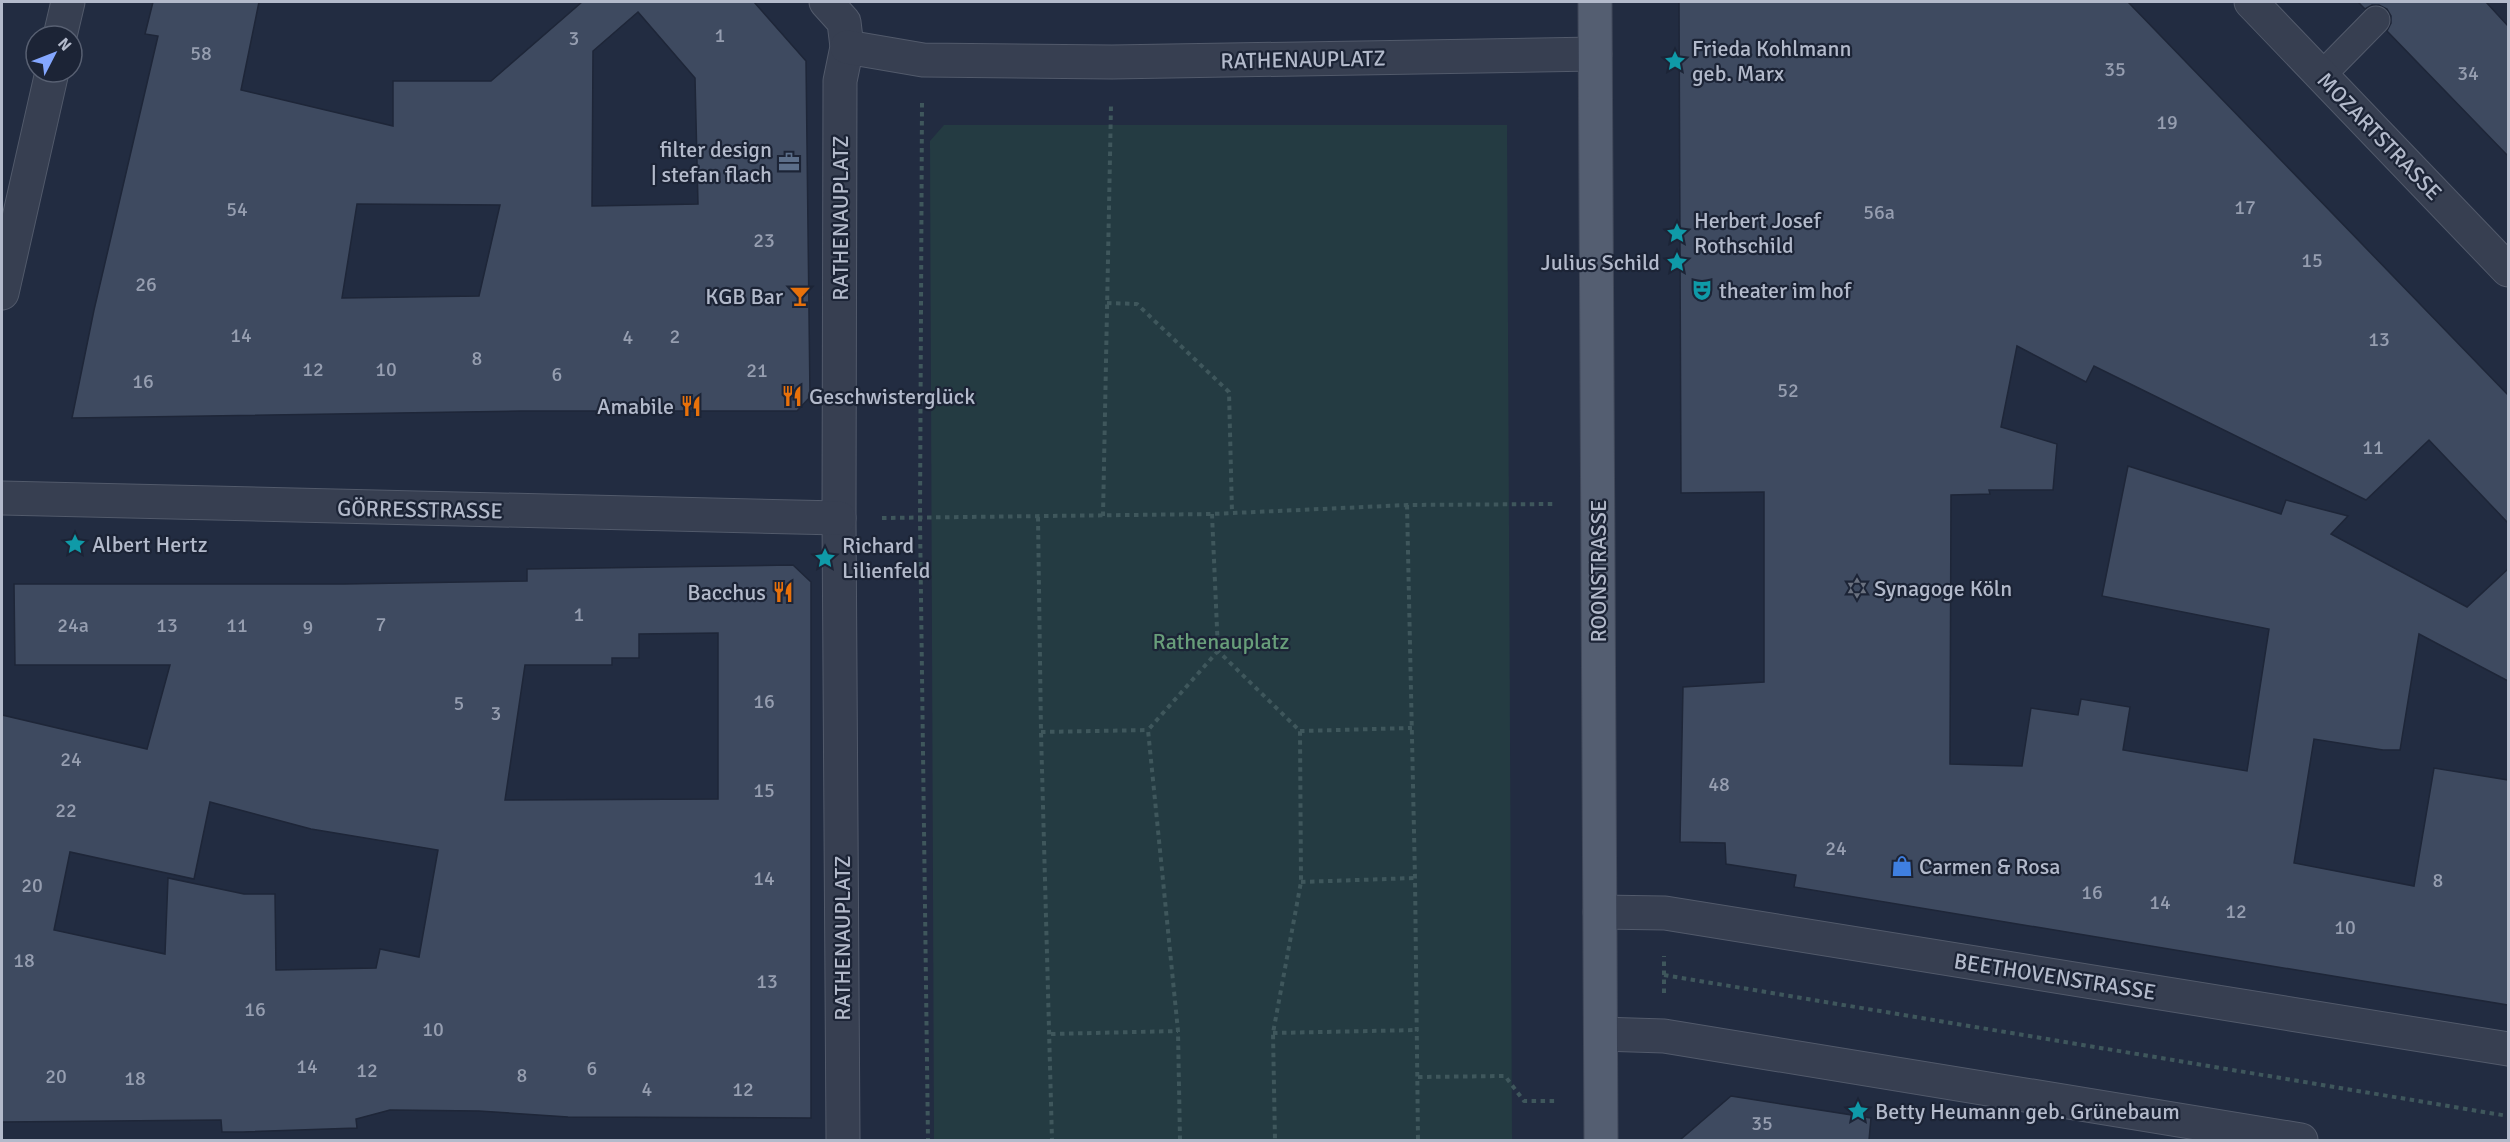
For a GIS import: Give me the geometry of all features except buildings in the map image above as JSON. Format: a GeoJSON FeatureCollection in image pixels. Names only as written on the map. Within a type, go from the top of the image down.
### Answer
{"type":"FeatureCollection","features":[{"type":"Feature","properties":{"kind":"main road","name":"ROONSTRASSE"},"geometry":{"type":"LineString","coordinates":[[1595,2],[1601,1140]]}},
{"type":"Feature","properties":{"kind":"street"},"geometry":{"type":"LineString","coordinates":[[63,24],[68,2]]}},
{"type":"Feature","properties":{"kind":"street"},"geometry":{"type":"LineString","coordinates":[[826,2],[844,21],[847,46]]}},
{"type":"Feature","properties":{"kind":"street","name":"MOZARTSTRASSE"},"geometry":{"type":"LineString","coordinates":[[2251,2],[2508,270]]}},
{"type":"Feature","properties":{"kind":"street","name":"RATHENAUPLATZ"},"geometry":{"type":"LineString","coordinates":[[843,1140],[839,518],[840,81],[847,46],[923,60],[1112,62],[1595,54]]}},
{"type":"Feature","properties":{"kind":"street"},"geometry":{"type":"LineString","coordinates":[[2,293],[49,84]]}},
{"type":"Feature","properties":{"kind":"street","name":"GÖRRESSTRASSE"},"geometry":{"type":"LineString","coordinates":[[2,498],[839,518]]}},
{"type":"Feature","properties":{"kind":"street","name":"BEETHOVENSTRASSE"},"geometry":{"type":"LineString","coordinates":[[1600,912],[1665,913],[2508,1049]]}},
{"type":"Feature","properties":{"kind":"street"},"geometry":{"type":"LineString","coordinates":[[1601,1034],[1664,1036],[2301,1140]]}},
{"type":"Feature","properties":{"kind":"lane"},"geometry":{"type":"LineString","coordinates":[[2322,75],[2376,20]]}},
{"type":"Feature","properties":{"kind":"path"},"geometry":{"type":"LineString","coordinates":[[923,60],[920,519],[928,1140]]}},
{"type":"Feature","properties":{"kind":"path"},"geometry":{"type":"LineString","coordinates":[[1103,516],[1112,62]]}},
{"type":"Feature","properties":{"kind":"path"},"geometry":{"type":"LineString","coordinates":[[1107,303],[1137,304],[1229,392],[1232,513]]}},
{"type":"Feature","properties":{"kind":"path"},"geometry":{"type":"LineString","coordinates":[[839,518],[920,519],[1212,514],[1407,505],[1598,503]]}},
{"type":"Feature","properties":{"kind":"path"},"geometry":{"type":"LineString","coordinates":[[1407,505],[1418,1030],[1418,1140]]}},
{"type":"Feature","properties":{"kind":"path"},"geometry":{"type":"LineString","coordinates":[[1212,514],[1218,651],[1300,731],[1301,882],[1273,1032],[1275,1140]]}},
{"type":"Feature","properties":{"kind":"path"},"geometry":{"type":"LineString","coordinates":[[1038,517],[1041,732],[1051,1034],[1052,1140]]}},
{"type":"Feature","properties":{"kind":"path"},"geometry":{"type":"LineString","coordinates":[[1180,1140],[1178,1031],[1148,730],[1218,651]]}},
{"type":"Feature","properties":{"kind":"path"},"geometry":{"type":"LineString","coordinates":[[1300,731],[1412,728]]}},
{"type":"Feature","properties":{"kind":"path"},"geometry":{"type":"LineString","coordinates":[[1041,732],[1148,730]]}},
{"type":"Feature","properties":{"kind":"path"},"geometry":{"type":"LineString","coordinates":[[1301,882],[1415,878]]}},
{"type":"Feature","properties":{"kind":"path"},"geometry":{"type":"LineString","coordinates":[[1664,1036],[1665,913]]}},
{"type":"Feature","properties":{"kind":"path"},"geometry":{"type":"LineString","coordinates":[[1664,975],[2508,1116]]}},
{"type":"Feature","properties":{"kind":"path"},"geometry":{"type":"LineString","coordinates":[[1273,1032],[1418,1030]]}},
{"type":"Feature","properties":{"kind":"path"},"geometry":{"type":"LineString","coordinates":[[1051,1034],[1178,1031]]}},
{"type":"Feature","properties":{"kind":"path"},"geometry":{"type":"LineString","coordinates":[[1418,1077],[1505,1077],[1524,1101],[1601,1102]]}},
{"type":"Feature","properties":{"kind":"green space","name":"Rathenauplatz"},"geometry":{"type":"Polygon","coordinates":[[[944,125],[1507,125],[1512,1140],[934,1140],[930,141],[944,125]]]}},
{"type":"Feature","properties":{"kind":"place","name":"Frieda Kohlmann geb. Marx"},"geometry":{"type":"Point","coordinates":[1675,61]}},
{"type":"Feature","properties":{"kind":"place","name":"filter design | stefan flach"},"geometry":{"type":"Point","coordinates":[789,162]}},
{"type":"Feature","properties":{"kind":"place","name":"Herbert Josef Rothschild"},"geometry":{"type":"Point","coordinates":[1677,233]}},
{"type":"Feature","properties":{"kind":"place","name":"Julius Schild"},"geometry":{"type":"Point","coordinates":[1677,262]}},
{"type":"Feature","properties":{"kind":"place","name":"theater im hof"},"geometry":{"type":"Point","coordinates":[1702,290]}},
{"type":"Feature","properties":{"kind":"place","name":"KGB Bar"},"geometry":{"type":"Point","coordinates":[800,296]}},
{"type":"Feature","properties":{"kind":"place","name":"Geschwisterglück"},"geometry":{"type":"Point","coordinates":[792,396]}},
{"type":"Feature","properties":{"kind":"place","name":"Amabile"},"geometry":{"type":"Point","coordinates":[691,406]}},
{"type":"Feature","properties":{"kind":"place","name":"Albert Hertz"},"geometry":{"type":"Point","coordinates":[75,544]}},
{"type":"Feature","properties":{"kind":"place","name":"Richard Lilienfeld"},"geometry":{"type":"Point","coordinates":[825,558]}},
{"type":"Feature","properties":{"kind":"place","name":"Synagoge Köln"},"geometry":{"type":"Point","coordinates":[1857,588]}},
{"type":"Feature","properties":{"kind":"place","name":"Bacchus"},"geometry":{"type":"Point","coordinates":[783,592]}},
{"type":"Feature","properties":{"kind":"place","name":"Carmen & Rosa"},"geometry":{"type":"Point","coordinates":[1902,866]}},
{"type":"Feature","properties":{"kind":"place","name":"Betty Heumann geb. Grünebaum"},"geometry":{"type":"Point","coordinates":[1858,1111]}}]}
